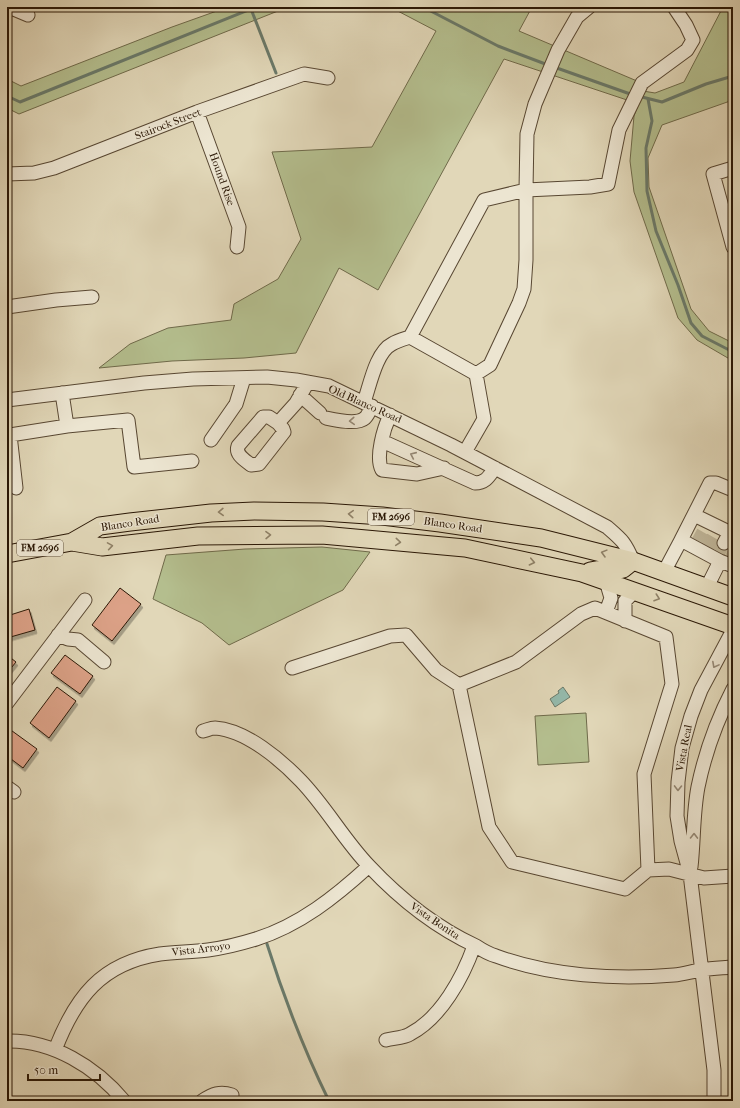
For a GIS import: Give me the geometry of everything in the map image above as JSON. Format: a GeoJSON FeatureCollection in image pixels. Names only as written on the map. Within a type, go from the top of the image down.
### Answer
{"type":"FeatureCollection","features":[{"type":"Feature","properties":{"kind":"main road","name":"Blanco Road"},"geometry":{"type":"LineString","coordinates":[[7,554],[72,542],[100,526],[165,517],[211,512],[323,512],[382,516],[433,522],[541,538],[633,561],[733,596]]}},
{"type":"Feature","properties":{"kind":"main road","name":"Blanco Road"},"geometry":{"type":"LineString","coordinates":[[72,542],[102,547],[198,536],[322,535],[465,548],[582,573],[733,626]]}},
{"type":"Feature","properties":{"kind":"main road"},"geometry":{"type":"LineString","coordinates":[[582,573],[601,570],[615,571],[623,569],[633,561]]}},
{"type":"Feature","properties":{"kind":"street"},"geometry":{"type":"LineString","coordinates":[[9,7],[28,15]]}},
{"type":"Feature","properties":{"kind":"street"},"geometry":{"type":"LineString","coordinates":[[476,374],[490,365],[524,289],[526,260],[527,134],[535,104],[558,50],[577,17],[589,7]]}},
{"type":"Feature","properties":{"kind":"street"},"geometry":{"type":"LineString","coordinates":[[300,395],[323,415],[339,421],[353,422],[365,417],[375,367],[382,352],[391,344],[410,337],[484,200],[526,190],[590,187],[608,184],[619,130],[642,83],[688,50],[693,40],[686,25],[674,7]]}},
{"type":"Feature","properties":{"kind":"street","name":"Stairock Street"},"geometry":{"type":"LineString","coordinates":[[7,174],[23,174],[44,171],[197,112],[304,74],[328,78]]}},
{"type":"Feature","properties":{"kind":"street","name":"Hound Rise"},"geometry":{"type":"LineString","coordinates":[[197,112],[239,227],[237,247]]}},
{"type":"Feature","properties":{"kind":"street"},"geometry":{"type":"LineString","coordinates":[[733,168],[713,174],[733,246]]}},
{"type":"Feature","properties":{"kind":"street"},"geometry":{"type":"LineString","coordinates":[[7,307],[56,300],[92,297]]}},
{"type":"Feature","properties":{"kind":"street"},"geometry":{"type":"LineString","coordinates":[[410,337],[476,374]]}},
{"type":"Feature","properties":{"kind":"street"},"geometry":{"type":"LineString","coordinates":[[465,452],[484,419],[476,374]]}},
{"type":"Feature","properties":{"kind":"street","name":"Old Blanco Road"},"geometry":{"type":"LineString","coordinates":[[7,400],[172,381],[267,377],[328,386],[465,452],[607,527],[627,546],[633,561]]}},
{"type":"Feature","properties":{"kind":"street"},"geometry":{"type":"LineString","coordinates":[[211,440],[236,404],[244,378]]}},
{"type":"Feature","properties":{"kind":"street"},"geometry":{"type":"LineString","coordinates":[[278,423],[296,403],[308,382]]}},
{"type":"Feature","properties":{"kind":"street"},"geometry":{"type":"LineString","coordinates":[[62,393],[67,426]]}},
{"type":"Feature","properties":{"kind":"street"},"geometry":{"type":"LineString","coordinates":[[390,415],[382,441],[379,462],[382,470],[417,474],[444,468]]}},
{"type":"Feature","properties":{"kind":"street"},"geometry":{"type":"LineString","coordinates":[[16,488],[10,435],[67,426],[128,420],[134,468],[192,461]]}},
{"type":"Feature","properties":{"kind":"street"},"geometry":{"type":"LineString","coordinates":[[382,441],[475,483],[481,483],[486,480],[495,468]]}},
{"type":"Feature","properties":{"kind":"street"},"geometry":{"type":"LineString","coordinates":[[664,572],[710,483],[716,483],[733,490]]}},
{"type":"Feature","properties":{"kind":"street"},"geometry":{"type":"LineString","coordinates":[[694,515],[717,546]]}},
{"type":"Feature","properties":{"kind":"street"},"geometry":{"type":"LineString","coordinates":[[681,540],[717,546]]}},
{"type":"Feature","properties":{"kind":"street"},"geometry":{"type":"LineString","coordinates":[[707,587],[717,546]]}},
{"type":"Feature","properties":{"kind":"street"},"geometry":{"type":"LineString","coordinates":[[606,581],[610,598],[606,612]]}},
{"type":"Feature","properties":{"kind":"street"},"geometry":{"type":"LineString","coordinates":[[625,621],[625,601],[636,591]]}},
{"type":"Feature","properties":{"kind":"street"},"geometry":{"type":"LineString","coordinates":[[7,703],[85,600]]}},
{"type":"Feature","properties":{"kind":"street"},"geometry":{"type":"LineString","coordinates":[[459,685],[516,662],[581,614],[595,608],[666,637],[672,684],[644,774],[648,870]]}},
{"type":"Feature","properties":{"kind":"street","name":"Vista Real"},"geometry":{"type":"LineString","coordinates":[[714,1101],[714,1070],[690,874],[681,841],[677,816],[678,782],[682,748],[691,716],[701,690],[733,630]]}},
{"type":"Feature","properties":{"kind":"street"},"geometry":{"type":"LineString","coordinates":[[58,635],[68,639],[78,640],[104,662]]}},
{"type":"Feature","properties":{"kind":"street"},"geometry":{"type":"LineString","coordinates":[[292,668],[390,636],[406,635],[436,670],[459,685],[489,827],[512,862],[625,889],[648,870],[669,869],[704,878],[733,876]]}},
{"type":"Feature","properties":{"kind":"street","name":"Vista Real"},"geometry":{"type":"LineString","coordinates":[[690,874],[698,787],[712,738],[728,709],[733,689]]}},
{"type":"Feature","properties":{"kind":"street","name":"Vista Bonita"},"geometry":{"type":"LineString","coordinates":[[203,731],[214,728],[230,730],[252,741],[286,766],[302,782],[369,866],[413,908],[462,940],[495,956],[535,967],[606,977],[676,974],[733,967]]}},
{"type":"Feature","properties":{"kind":"street","name":"Vista Arroyo"},"geometry":{"type":"LineString","coordinates":[[55,1050],[67,1020],[78,1003],[94,985],[114,970],[149,956],[210,950],[237,945],[270,934],[307,916],[330,900],[369,866]]}},
{"type":"Feature","properties":{"kind":"street"},"geometry":{"type":"LineString","coordinates":[[386,1040],[409,1035],[423,1026],[436,1012],[458,982],[474,946]]}},
{"type":"Feature","properties":{"kind":"street"},"geometry":{"type":"LineString","coordinates":[[7,1041],[37,1044],[55,1050],[81,1063],[104,1079],[124,1101]]}},
{"type":"Feature","properties":{"kind":"street"},"geometry":{"type":"LineString","coordinates":[[202,1101],[214,1094],[224,1093],[232,1095]]}},
{"type":"Feature","properties":{"kind":"shaded area"},"geometry":{"type":"Polygon","coordinates":[[[228,7],[288,7],[19,114],[7,108],[7,79],[21,86],[172,27],[228,7]]]}},
{"type":"Feature","properties":{"kind":"shaded area"},"geometry":{"type":"Polygon","coordinates":[[[361,7],[532,7],[519,31],[637,81],[627,100],[504,59],[378,290],[339,268],[296,353],[244,358],[172,361],[99,368],[130,344],[168,328],[231,320],[234,304],[278,279],[301,239],[272,152],[372,147],[436,31],[392,8],[361,7]]]}},
{"type":"Feature","properties":{"kind":"shaded area"},"geometry":{"type":"Polygon","coordinates":[[[723,7],[733,7],[733,100],[662,125],[648,158],[649,187],[691,309],[709,331],[733,343],[733,361],[697,340],[678,318],[634,192],[630,161],[634,116],[643,91],[655,93],[684,82],[723,7]]]}},
{"type":"Feature","properties":{"kind":"shaded area"},"geometry":{"type":"Polygon","coordinates":[[[322,547],[370,552],[343,590],[229,645],[202,623],[153,599],[166,555],[245,549],[322,547]]]}},
{"type":"Feature","properties":{"kind":"shaded area"},"geometry":{"type":"Polygon","coordinates":[[[563,687],[570,697],[555,707],[550,699],[559,693],[558,691],[563,687]]]}},
{"type":"Feature","properties":{"kind":"shaded area"},"geometry":{"type":"Polygon","coordinates":[[[586,713],[589,762],[538,765],[535,716],[586,713]]]}},
{"type":"Feature","properties":{"kind":"building"},"geometry":{"type":"Polygon","coordinates":[[[120,588],[141,604],[112,641],[92,625],[120,588]]]}},
{"type":"Feature","properties":{"kind":"building"},"geometry":{"type":"Polygon","coordinates":[[[29,609],[35,630],[7,638],[7,616],[29,609]]]}},
{"type":"Feature","properties":{"kind":"building"},"geometry":{"type":"Polygon","coordinates":[[[7,655],[16,662],[7,673],[7,655]]]}},
{"type":"Feature","properties":{"kind":"building"},"geometry":{"type":"Polygon","coordinates":[[[65,655],[93,676],[80,694],[51,673],[65,655]]]}},
{"type":"Feature","properties":{"kind":"building"},"geometry":{"type":"Polygon","coordinates":[[[57,687],[76,701],[49,738],[30,723],[57,687]]]}},
{"type":"Feature","properties":{"kind":"building"},"geometry":{"type":"Polygon","coordinates":[[[8,728],[37,749],[23,768],[7,756],[8,728]]]}},
{"type":"Feature","properties":{"kind":"waterway"},"geometry":{"type":"LineString","coordinates":[[7,96],[20,102],[256,7]]}},
{"type":"Feature","properties":{"kind":"waterway"},"geometry":{"type":"LineString","coordinates":[[423,7],[498,46],[548,65]]}},
{"type":"Feature","properties":{"kind":"waterway"},"geometry":{"type":"LineString","coordinates":[[251,9],[276,73]]}},
{"type":"Feature","properties":{"kind":"waterway"},"geometry":{"type":"LineString","coordinates":[[554,67],[633,95]]}},
{"type":"Feature","properties":{"kind":"waterway"},"geometry":{"type":"LineString","coordinates":[[638,96],[662,102],[706,84],[733,76]]}},
{"type":"Feature","properties":{"kind":"waterway"},"geometry":{"type":"LineString","coordinates":[[648,99],[652,121],[646,148],[647,191],[656,231],[678,285],[691,323],[702,336],[733,352]]}},
{"type":"Feature","properties":{"kind":"waterway"},"geometry":{"type":"LineString","coordinates":[[267,944],[295,1024],[329,1101]]}},
{"type":"Feature","properties":{"kind":"tunnel"},"geometry":{"type":"LineString","coordinates":[[698,541],[703,532]]}},
{"type":"Feature","properties":{"kind":"tunnel"},"geometry":{"type":"LineString","coordinates":[[707,547],[713,537]]}},
{"type":"Feature","properties":{"kind":"tunnel"},"geometry":{"type":"LineString","coordinates":[[719,552],[724,543]]}},
{"type":"Feature","properties":{"kind":"tunnel"},"geometry":{"type":"LineString","coordinates":[[731,558],[733,554]]}}]}
